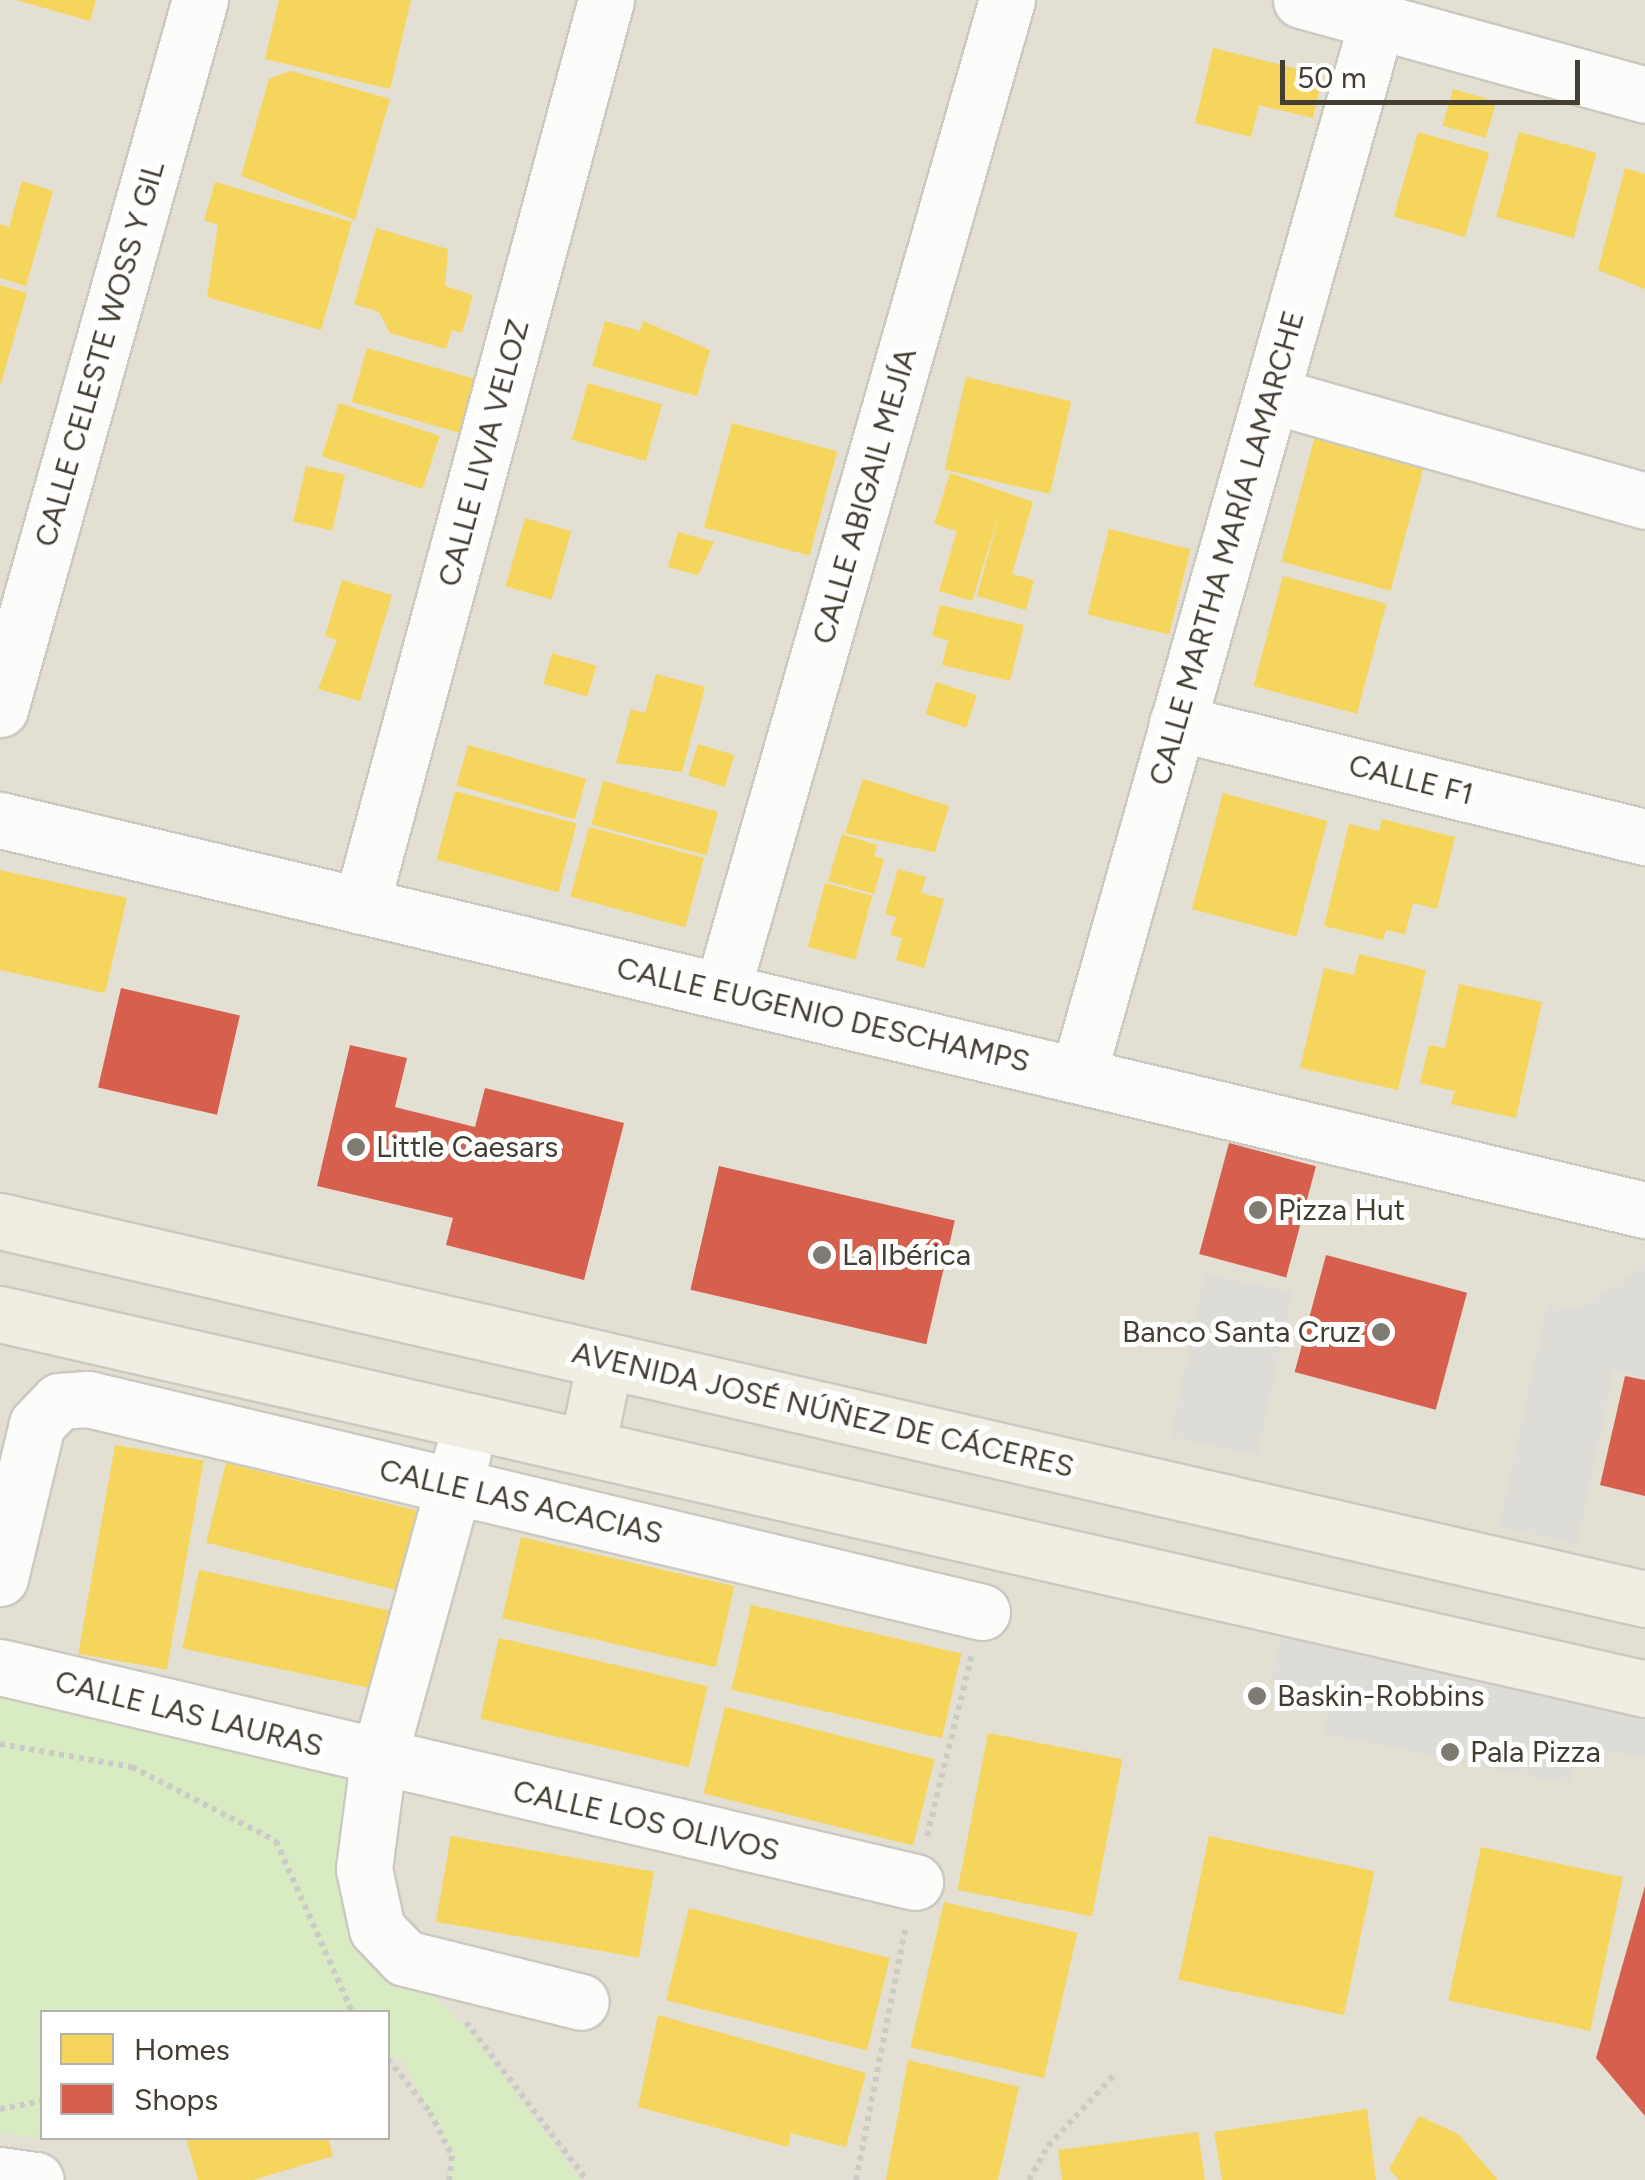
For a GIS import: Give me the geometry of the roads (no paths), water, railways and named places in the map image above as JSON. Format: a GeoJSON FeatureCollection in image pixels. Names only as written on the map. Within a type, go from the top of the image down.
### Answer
{"type":"FeatureCollection","features":[{"type":"Feature","properties":{"kind":"main road","name":"AVENIDA JOSÉ NÚÑEZ DE CÁCERES"},"geometry":{"type":"LineString","coordinates":[[0,1221],[1645,1599]]}},
{"type":"Feature","properties":{"kind":"main road"},"geometry":{"type":"LineString","coordinates":[[0,1314],[1645,1689]]}},
{"type":"Feature","properties":{"kind":"main road"},"geometry":{"type":"LineString","coordinates":[[587,1446],[605,1360]]}},
{"type":"Feature","properties":{"kind":"street","name":"CALLE CELESTE WOSS Y GIL"},"geometry":{"type":"LineString","coordinates":[[0,709],[200,0]]}},
{"type":"Feature","properties":{"kind":"street","name":"CALLE LIVIA VELOZ"},"geometry":{"type":"LineString","coordinates":[[361,906],[606,0]]}},
{"type":"Feature","properties":{"kind":"street","name":"CALLE ABIGAIL MEJÍA"},"geometry":{"type":"LineString","coordinates":[[722,991],[1007,0]]}},
{"type":"Feature","properties":{"kind":"street"},"geometry":{"type":"LineString","coordinates":[[1300,0],[1645,95]]}},
{"type":"Feature","properties":{"kind":"street","name":"CALLE MARTHA MARÍA LAMARCHE"},"geometry":{"type":"LineString","coordinates":[[1078,1075],[1377,21]]}},
{"type":"Feature","properties":{"kind":"street"},"geometry":{"type":"LineString","coordinates":[[1271,395],[1645,500]]}},
{"type":"Feature","properties":{"kind":"street","name":"CALLE F1"},"geometry":{"type":"LineString","coordinates":[[1178,723],[1645,836]]}},
{"type":"Feature","properties":{"kind":"street","name":"CALLE EUGENIO DESCHAMPS"},"geometry":{"type":"LineString","coordinates":[[0,820],[1645,1210]]}},
{"type":"Feature","properties":{"kind":"street","name":"CALLE LAS ACACIAS"},"geometry":{"type":"LineString","coordinates":[[0,1578],[36,1424],[60,1401],[88,1399],[982,1612]]}},
{"type":"Feature","properties":{"kind":"street"},"geometry":{"type":"LineString","coordinates":[[470,1420],[378,1761],[364,1870],[377,1929],[405,1958],[580,2002]]}},
{"type":"Feature","properties":{"kind":"street","name":"CALLE LAS LAURAS"},"geometry":{"type":"LineString","coordinates":[[0,1667],[378,1761]]}},
{"type":"Feature","properties":{"kind":"street","name":"CALLE LOS OLIVOS"},"geometry":{"type":"LineString","coordinates":[[378,1761],[915,1882]]}},
{"type":"Feature","properties":{"kind":"street"},"geometry":{"type":"LineString","coordinates":[[0,2174],[36,2180]]}},
{"type":"Feature","properties":{"kind":"place","name":"Little Caesars"},"geometry":{"type":"Point","coordinates":[356,1147]}},
{"type":"Feature","properties":{"kind":"place","name":"Pizza Hut"},"geometry":{"type":"Point","coordinates":[1258,1210]}},
{"type":"Feature","properties":{"kind":"place","name":"La Ibérica"},"geometry":{"type":"Point","coordinates":[822,1255]}},
{"type":"Feature","properties":{"kind":"place","name":"Banco Santa Cruz"},"geometry":{"type":"Point","coordinates":[1381,1332]}},
{"type":"Feature","properties":{"kind":"place","name":"Baskin-Robbins"},"geometry":{"type":"Point","coordinates":[1257,1696]}},
{"type":"Feature","properties":{"kind":"place","name":"Pala Pizza"},"geometry":{"type":"Point","coordinates":[1450,1752]}}]}
